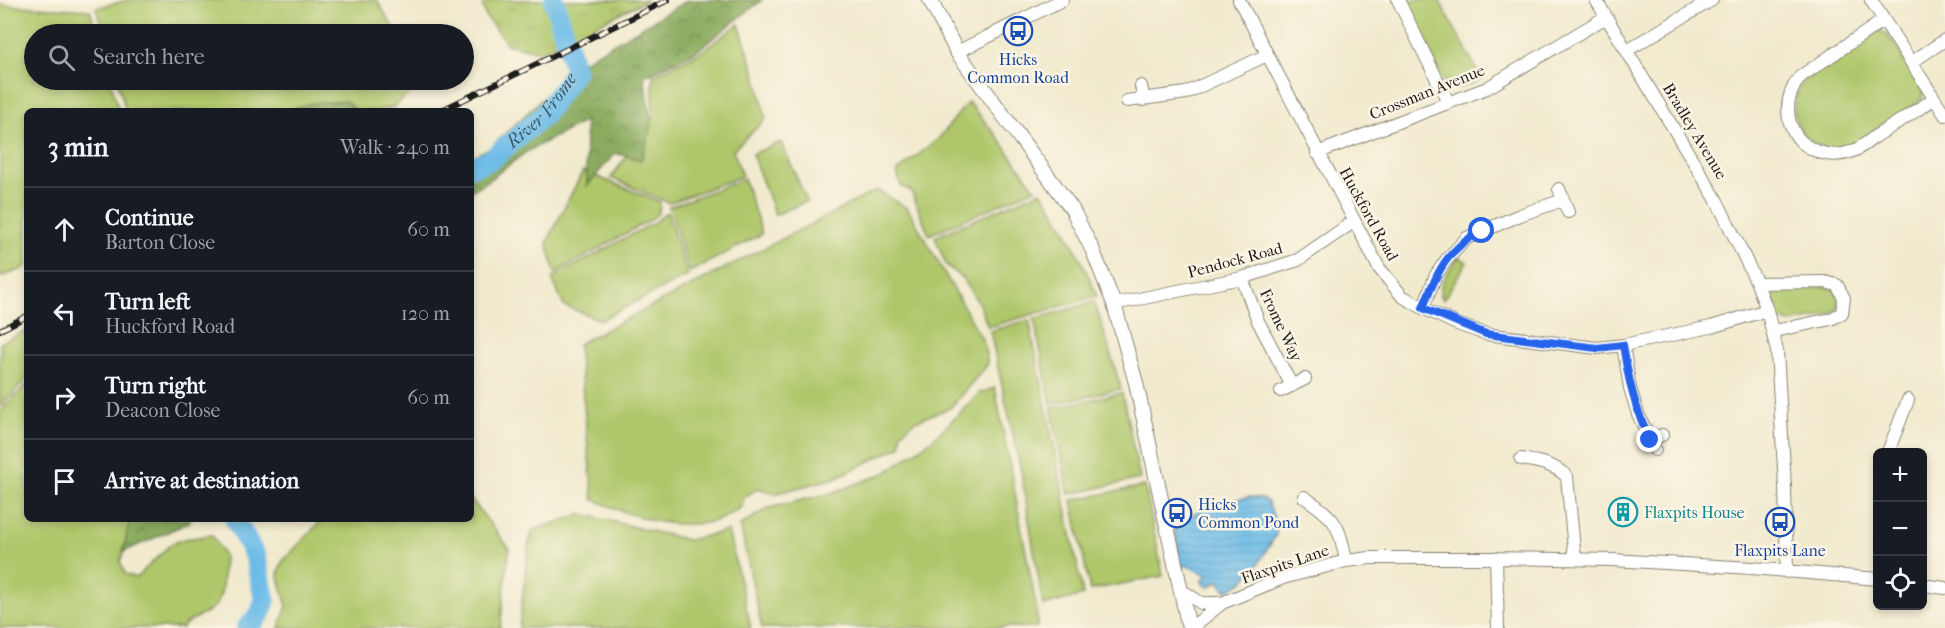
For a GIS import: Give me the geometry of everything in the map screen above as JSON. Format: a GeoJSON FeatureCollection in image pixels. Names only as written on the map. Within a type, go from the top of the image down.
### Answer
{"type":"FeatureCollection","features":[{"type":"Feature","properties":{"kind":"street"},"geometry":{"type":"LineString","coordinates":[[930,0],[957,52],[1072,209],[1093,251],[1114,304],[1136,383],[1190,628]]}},
{"type":"Feature","properties":{"kind":"street"},"geometry":{"type":"LineString","coordinates":[[957,52],[1062,0]]}},
{"type":"Feature","properties":{"kind":"street","name":"Huckford Road"},"geometry":{"type":"LineString","coordinates":[[1239,0],[1353,222],[1379,268],[1402,296],[1423,308],[1486,334],[1597,348],[1711,327],[1767,310]]}},
{"type":"Feature","properties":{"kind":"street"},"geometry":{"type":"LineString","coordinates":[[1398,0],[1448,102]]}},
{"type":"Feature","properties":{"kind":"street","name":"Bradley Avenue"},"geometry":{"type":"LineString","coordinates":[[1596,0],[1715,197],[1757,283],[1767,310],[1774,331],[1778,373],[1787,572]]}},
{"type":"Feature","properties":{"kind":"street"},"geometry":{"type":"LineString","coordinates":[[1871,0],[1945,115]]}},
{"type":"Feature","properties":{"kind":"street"},"geometry":{"type":"LineString","coordinates":[[1626,50],[1715,3]]}},
{"type":"Feature","properties":{"kind":"street","name":"Crossman Avenue"},"geometry":{"type":"LineString","coordinates":[[1317,153],[1487,88],[1606,17]]}},
{"type":"Feature","properties":{"kind":"street"},"geometry":{"type":"LineString","coordinates":[[1884,20],[1801,76],[1792,87],[1788,103],[1790,121],[1796,135],[1807,147],[1822,154],[1853,151],[1934,99]]}},
{"type":"Feature","properties":{"kind":"street"},"geometry":{"type":"LineString","coordinates":[[1912,62],[1945,40]]}},
{"type":"Feature","properties":{"kind":"street"},"geometry":{"type":"LineString","coordinates":[[1127,101],[1186,93],[1267,55]]}},
{"type":"Feature","properties":{"kind":"street"},"geometry":{"type":"LineString","coordinates":[[1141,86],[1144,100]]}},
{"type":"Feature","properties":{"kind":"street"},"geometry":{"type":"LineString","coordinates":[[1423,308],[1436,275],[1447,259],[1467,238],[1520,215],[1563,200]]}},
{"type":"Feature","properties":{"kind":"street","name":"Pendock Road"},"geometry":{"type":"LineString","coordinates":[[1114,304],[1242,278],[1298,260],[1353,222]]}},
{"type":"Feature","properties":{"kind":"street","name":"Frome Way"},"geometry":{"type":"LineString","coordinates":[[1242,278],[1286,388],[1305,379]]}},
{"type":"Feature","properties":{"kind":"street"},"geometry":{"type":"LineString","coordinates":[[1757,283],[1825,282],[1837,285],[1844,298],[1842,313],[1831,320],[1774,331]]}},
{"type":"Feature","properties":{"kind":"street"},"geometry":{"type":"LineString","coordinates":[[1623,345],[1630,388],[1638,414],[1656,441]]}},
{"type":"Feature","properties":{"kind":"street"},"geometry":{"type":"LineString","coordinates":[[1890,448],[1908,400]]}},
{"type":"Feature","properties":{"kind":"street"},"geometry":{"type":"LineString","coordinates":[[1521,459],[1562,471],[1567,477],[1575,559]]}},
{"type":"Feature","properties":{"kind":"street"},"geometry":{"type":"LineString","coordinates":[[1304,496],[1328,513],[1336,523],[1343,542],[1346,561]]}},
{"type":"Feature","properties":{"kind":"street","name":"Flaxpits Lane"},"geometry":{"type":"LineString","coordinates":[[1190,628],[1222,603],[1283,578],[1346,561],[1370,558],[1575,559],[1713,566],[1873,579]]}},
{"type":"Feature","properties":{"kind":"street"},"geometry":{"type":"LineString","coordinates":[[1497,558],[1498,628]]}},
{"type":"Feature","properties":{"kind":"street"},"geometry":{"type":"LineString","coordinates":[[1927,586],[1945,588]]}},
{"type":"Feature","properties":{"kind":"street"},"geometry":{"type":"LineString","coordinates":[[1181,590],[1201,603],[1222,603]]}},
{"type":"Feature","properties":{"kind":"green space"},"geometry":{"type":"Polygon","coordinates":[[[128,0],[377,0],[391,24],[101,24],[96,8],[128,0]]]}},
{"type":"Feature","properties":{"kind":"green space"},"geometry":{"type":"Polygon","coordinates":[[[491,0],[647,0],[541,52],[507,44],[486,17],[482,6],[491,0]]]}},
{"type":"Feature","properties":{"kind":"green space"},"geometry":{"type":"Polygon","coordinates":[[[688,0],[762,0],[695,52],[644,76],[652,125],[641,160],[615,153],[587,186],[585,121],[526,152],[474,189],[474,156],[490,148],[558,84],[565,70],[688,0]]]}},
{"type":"Feature","properties":{"kind":"green space"},"geometry":{"type":"Polygon","coordinates":[[[1404,0],[1439,0],[1482,79],[1459,88],[1445,84],[1404,0]]]}},
{"type":"Feature","properties":{"kind":"green space"},"geometry":{"type":"Polygon","coordinates":[[[0,5],[90,10],[94,24],[24,24],[24,90],[113,90],[118,108],[24,108],[24,267],[0,277],[0,5]]]}},
{"type":"Feature","properties":{"kind":"green space"},"geometry":{"type":"Polygon","coordinates":[[[739,24],[757,79],[766,119],[733,150],[742,176],[669,203],[611,178],[653,119],[653,75],[698,54],[739,24]]]}},
{"type":"Feature","properties":{"kind":"green space"},"geometry":{"type":"Polygon","coordinates":[[[1881,31],[1889,36],[1924,90],[1920,101],[1853,145],[1826,148],[1812,142],[1801,131],[1794,112],[1796,95],[1805,80],[1874,32],[1881,31]]]}},
{"type":"Feature","properties":{"kind":"green space"},"geometry":{"type":"Polygon","coordinates":[[[120,90],[414,90],[389,108],[125,108],[120,90]]]}},
{"type":"Feature","properties":{"kind":"green space"},"geometry":{"type":"Polygon","coordinates":[[[346,101],[353,108],[296,108],[313,103],[346,101]]]}},
{"type":"Feature","properties":{"kind":"green space"},"geometry":{"type":"Polygon","coordinates":[[[968,102],[997,136],[1035,189],[929,235],[911,191],[901,186],[897,172],[939,138],[968,102]]]}},
{"type":"Feature","properties":{"kind":"green space"},"geometry":{"type":"Polygon","coordinates":[[[781,142],[807,201],[775,215],[752,154],[781,142]]]}},
{"type":"Feature","properties":{"kind":"green space"},"geometry":{"type":"Polygon","coordinates":[[[583,171],[660,202],[659,212],[652,219],[555,273],[547,242],[583,171]]]}},
{"type":"Feature","properties":{"kind":"green space"},"geometry":{"type":"Polygon","coordinates":[[[744,179],[762,234],[690,272],[669,207],[744,179]]]}},
{"type":"Feature","properties":{"kind":"green space"},"geometry":{"type":"Polygon","coordinates":[[[877,190],[908,209],[983,341],[988,364],[950,408],[915,421],[901,433],[901,446],[835,478],[774,494],[759,488],[744,497],[742,507],[721,519],[705,523],[672,524],[624,512],[593,499],[578,344],[877,190]]]}},
{"type":"Feature","properties":{"kind":"green space"},"geometry":{"type":"Polygon","coordinates":[[[1041,191],[1072,242],[1097,296],[988,327],[979,304],[964,280],[946,265],[935,237],[1041,191]]]}},
{"type":"Feature","properties":{"kind":"green space"},"geometry":{"type":"Polygon","coordinates":[[[667,212],[688,275],[601,320],[564,306],[552,278],[655,222],[667,212]]]}},
{"type":"Feature","properties":{"kind":"green space"},"geometry":{"type":"Polygon","coordinates":[[[1458,257],[1467,262],[1443,300],[1442,284],[1458,257]]]}},
{"type":"Feature","properties":{"kind":"green space"},"geometry":{"type":"Polygon","coordinates":[[[1825,287],[1834,289],[1839,299],[1837,310],[1829,315],[1790,323],[1777,317],[1771,293],[1776,288],[1825,287]]]}},
{"type":"Feature","properties":{"kind":"green space"},"geometry":{"type":"Polygon","coordinates":[[[1094,302],[1121,389],[1051,404],[1034,319],[1094,302]]]}},
{"type":"Feature","properties":{"kind":"green space"},"geometry":{"type":"Polygon","coordinates":[[[1029,320],[1083,595],[1043,606],[1021,471],[990,331],[1029,320]]]}},
{"type":"Feature","properties":{"kind":"green space"},"geometry":{"type":"Polygon","coordinates":[[[24,331],[24,382],[0,406],[0,343],[24,331]]]}},
{"type":"Feature","properties":{"kind":"green space"},"geometry":{"type":"Polygon","coordinates":[[[24,387],[24,522],[138,522],[120,561],[125,574],[136,578],[171,544],[184,539],[212,535],[224,556],[222,590],[217,604],[185,624],[183,628],[0,628],[0,411],[24,387]]]}},
{"type":"Feature","properties":{"kind":"green space"},"geometry":{"type":"Polygon","coordinates":[[[995,388],[1037,611],[1037,627],[762,628],[740,525],[769,508],[832,493],[885,473],[933,439],[980,393],[995,388]]]}},
{"type":"Feature","properties":{"kind":"green space"},"geometry":{"type":"Polygon","coordinates":[[[1122,393],[1140,479],[1069,494],[1051,408],[1122,393]]]}},
{"type":"Feature","properties":{"kind":"green space"},"geometry":{"type":"Polygon","coordinates":[[[1145,486],[1163,576],[1090,590],[1072,500],[1145,486]]]}},
{"type":"Feature","properties":{"kind":"green space"},"geometry":{"type":"Polygon","coordinates":[[[474,503],[509,548],[500,628],[279,628],[287,606],[278,574],[282,562],[320,522],[474,522],[474,503]]]}},
{"type":"Feature","properties":{"kind":"green space"},"geometry":{"type":"Polygon","coordinates":[[[582,514],[688,540],[728,531],[751,628],[519,628],[529,543],[533,530],[582,514]]]}},
{"type":"Feature","properties":{"kind":"green space"},"geometry":{"type":"Polygon","coordinates":[[[129,522],[189,522],[188,523],[123,552],[129,522]]]}},
{"type":"Feature","properties":{"kind":"water"},"geometry":{"type":"Polygon","coordinates":[[[1248,497],[1260,498],[1268,502],[1277,525],[1276,535],[1255,569],[1241,583],[1226,591],[1219,581],[1208,587],[1202,582],[1207,575],[1186,565],[1182,568],[1174,528],[1205,506],[1248,497]]]}},
{"type":"Feature","properties":{"kind":"waterway","name":"River Frome"},"geometry":{"type":"LineString","coordinates":[[474,166],[490,160],[544,115],[575,71],[554,0]]}},
{"type":"Feature","properties":{"kind":"waterway","name":"River Frome"},"geometry":{"type":"LineString","coordinates":[[237,522],[255,556],[265,601],[260,614],[247,628]]}},
{"type":"Feature","properties":{"kind":"railway"},"geometry":{"type":"LineString","coordinates":[[446,108],[668,0]]}},
{"type":"Feature","properties":{"kind":"railway"},"geometry":{"type":"LineString","coordinates":[[0,330],[24,318]]}},
{"type":"Feature","properties":{"kind":"place","name":"Hicks Common Road"},"geometry":{"type":"Point","coordinates":[1018,31]}},
{"type":"Feature","properties":{"kind":"place","name":"Flaxpits House"},"geometry":{"type":"Point","coordinates":[1623,512]}},
{"type":"Feature","properties":{"kind":"place","name":"Hicks Common Pond"},"geometry":{"type":"Point","coordinates":[1177,513]}},
{"type":"Feature","properties":{"kind":"place","name":"Flaxpits Lane"},"geometry":{"type":"Point","coordinates":[1780,522]}},
{"type":"Feature","properties":{"kind":"route"},"geometry":{"type":"LineString","coordinates":[[1482,231],[1467,238],[1447,259],[1436,275],[1423,308],[1486,334],[1597,348],[1623,345],[1630,388],[1638,414],[1650,440]]}}]}
